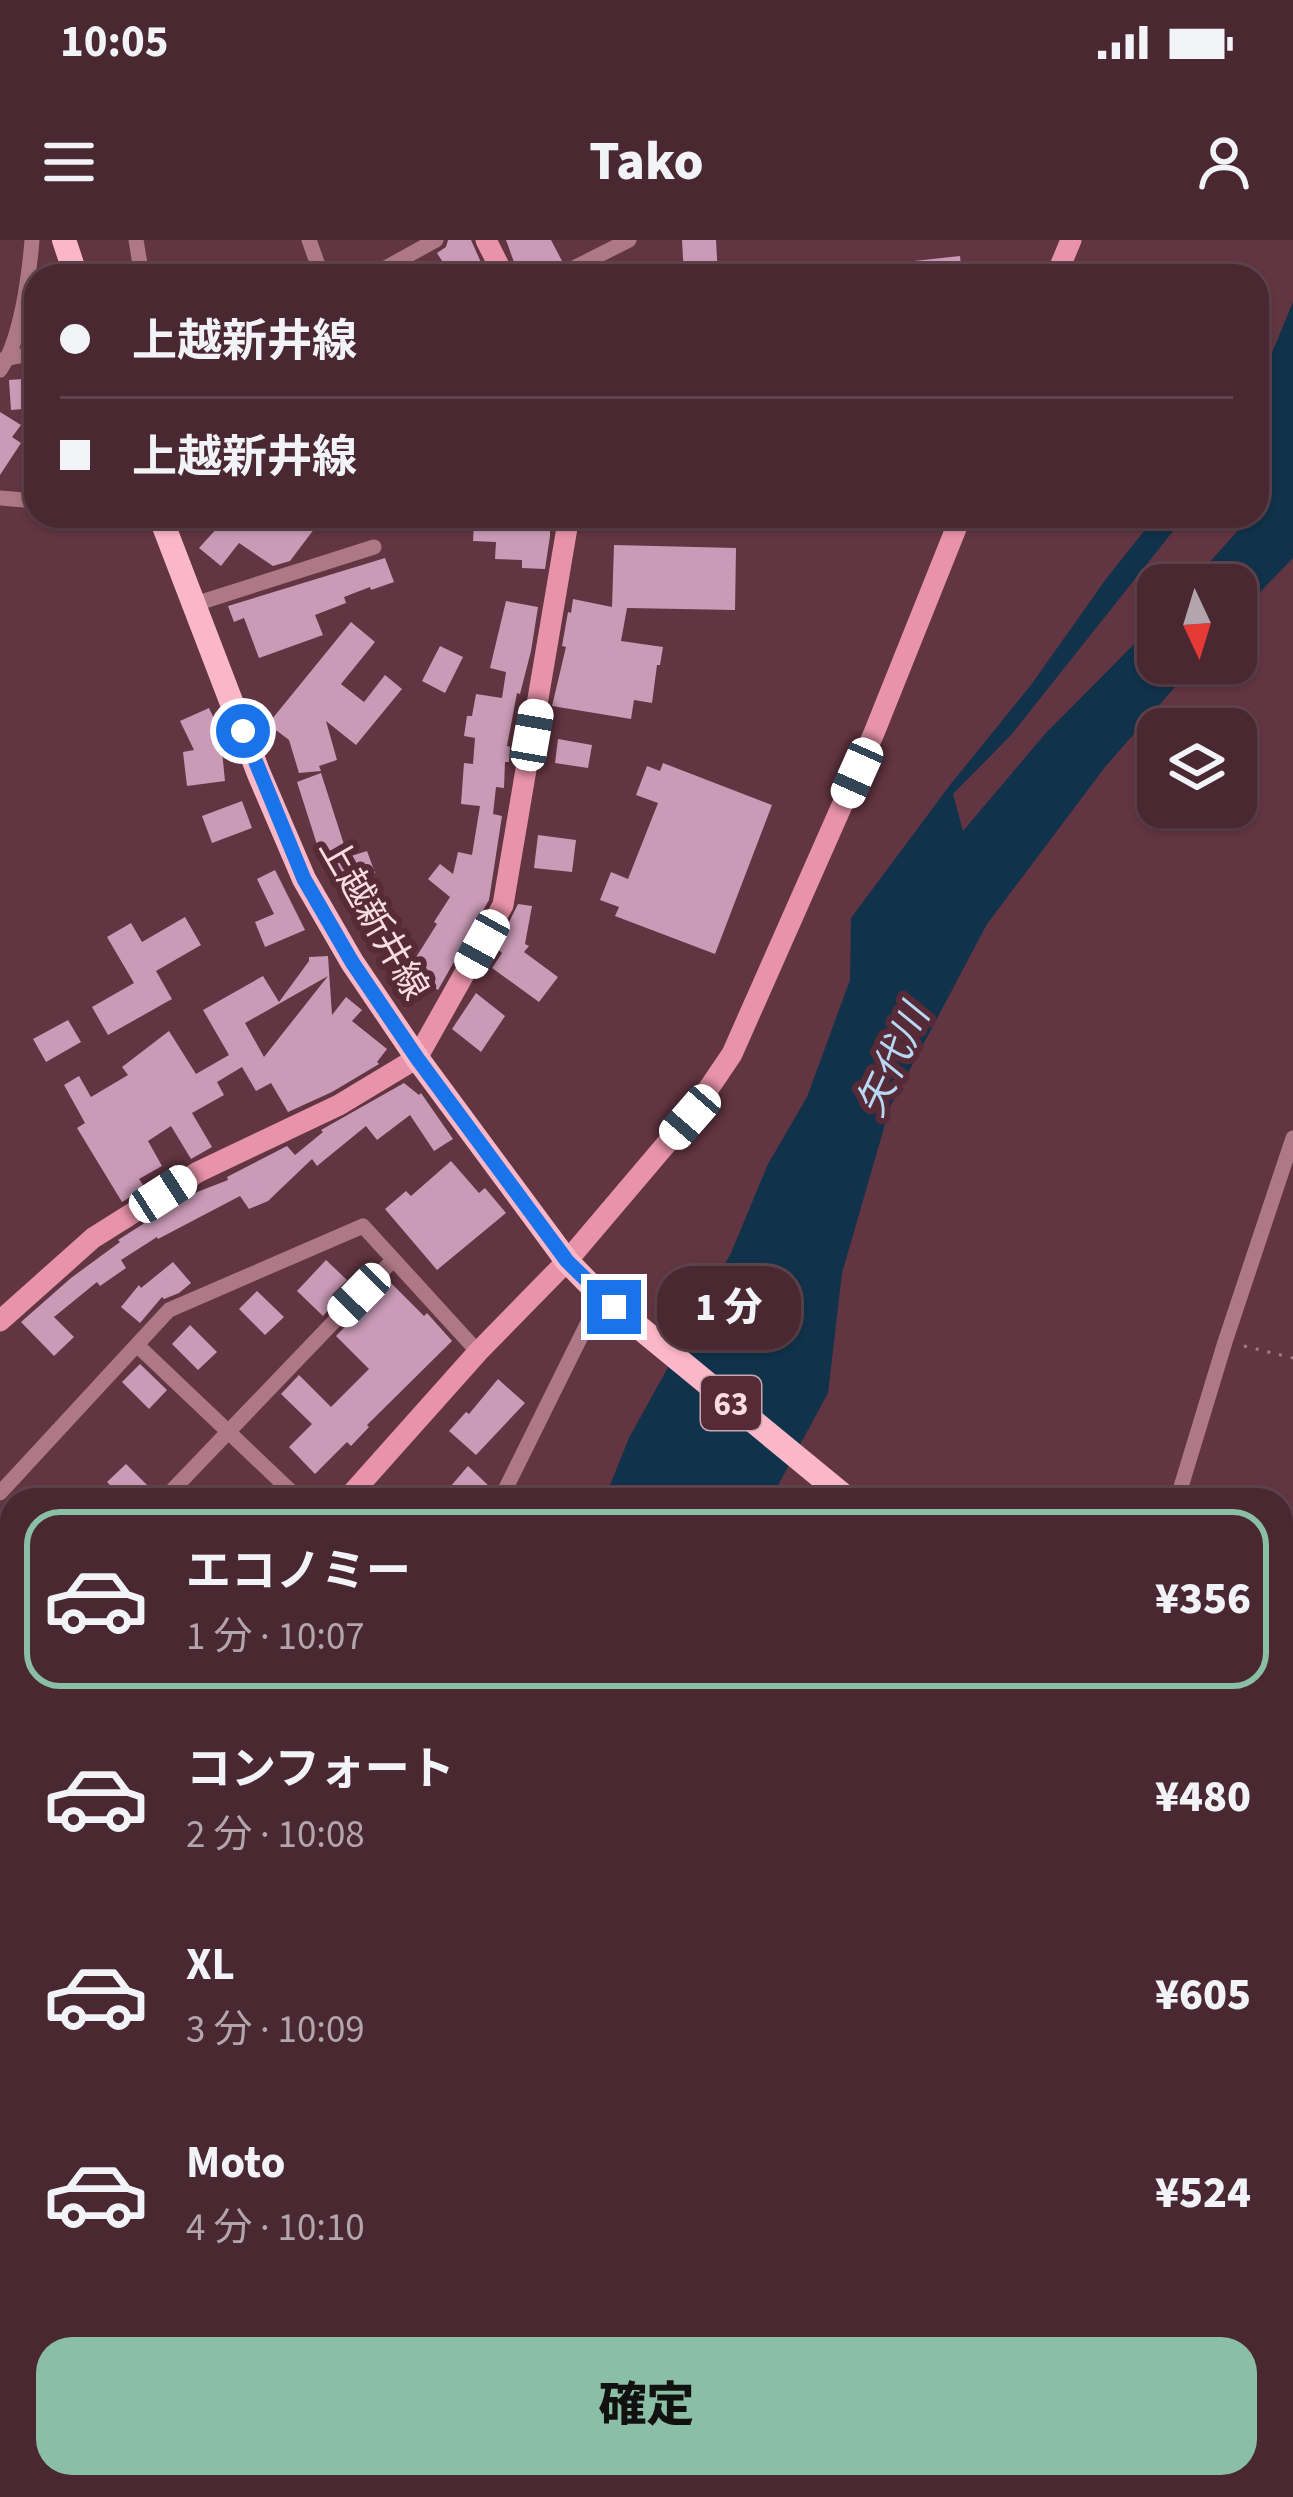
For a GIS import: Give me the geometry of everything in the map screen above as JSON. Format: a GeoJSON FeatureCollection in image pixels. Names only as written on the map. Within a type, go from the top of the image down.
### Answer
{"type":"FeatureCollection","features":[{"type":"Feature","properties":{"kind":"main road","name":"上越新井線"},"geometry":{"type":"LineString","coordinates":[[165,528],[304,879],[352,962],[417,1058],[567,1261],[608,1301]]}},
{"type":"Feature","properties":{"kind":"main road","name":"63"},"geometry":{"type":"LineString","coordinates":[[608,1301],[834,1488]]}},
{"type":"Feature","properties":{"kind":"street"},"geometry":{"type":"LineString","coordinates":[[393,264],[436,240]]}},
{"type":"Feature","properties":{"kind":"street"},"geometry":{"type":"LineString","coordinates":[[582,264],[629,240]]}},
{"type":"Feature","properties":{"kind":"street"},"geometry":{"type":"LineString","coordinates":[[3,363],[24,294]]}},
{"type":"Feature","properties":{"kind":"street"},"geometry":{"type":"LineString","coordinates":[[0,1321],[93,1238],[198,1172],[339,1105],[417,1058],[503,905],[566,528]]}},
{"type":"Feature","properties":{"kind":"street"},"geometry":{"type":"LineString","coordinates":[[357,1488],[567,1261],[690,1117],[732,1054],[874,733],[956,528]]}},
{"type":"Feature","properties":{"kind":"street"},"geometry":{"type":"LineString","coordinates":[[195,604],[374,548]]}},
{"type":"Feature","properties":{"kind":"street"},"geometry":{"type":"LineString","coordinates":[[1182,1488],[1293,1138]]}},
{"type":"Feature","properties":{"kind":"street"},"geometry":{"type":"LineString","coordinates":[[5,1488],[169,1310],[363,1226],[478,1352]]}},
{"type":"Feature","properties":{"kind":"street"},"geometry":{"type":"LineString","coordinates":[[174,1488],[392,1261]]}},
{"type":"Feature","properties":{"kind":"street"},"geometry":{"type":"LineString","coordinates":[[507,1488],[608,1301]]}},
{"type":"Feature","properties":{"kind":"street"},"geometry":{"type":"LineString","coordinates":[[138,1346],[286,1488]]}},
{"type":"Feature","properties":{"kind":"path"},"geometry":{"type":"LineString","coordinates":[[1225,1342],[1293,1358]]}},
{"type":"Feature","properties":{"kind":"water"},"geometry":{"type":"Polygon","coordinates":[[[1293,302],[1293,558],[1257,595],[1257,564],[1208,564],[1240,528],[1269,528],[1269,360],[1293,302]]]}},
{"type":"Feature","properties":{"kind":"water","name":"矢代川"},"geometry":{"type":"Polygon","coordinates":[[[1146,528],[1175,528],[1147,564],[1137,564],[1137,576],[1011,735],[953,794],[963,831],[1045,734],[1137,641],[1137,684],[1178,684],[1157,708],[1137,708],[1137,730],[987,924],[890,1107],[842,1273],[828,1393],[777,1488],[609,1488],[629,1438],[731,1253],[768,1164],[807,1097],[850,980],[851,918],[1146,528]]]}},
{"type":"Feature","properties":{"kind":"building"},"geometry":{"type":"Polygon","coordinates":[[[448,240],[471,240],[482,264],[444,264],[437,253],[448,240]]]}},
{"type":"Feature","properties":{"kind":"building"},"geometry":{"type":"Polygon","coordinates":[[[506,240],[551,240],[562,261],[556,264],[515,264],[506,240]]]}},
{"type":"Feature","properties":{"kind":"building"},"geometry":{"type":"Polygon","coordinates":[[[682,240],[716,240],[717,264],[683,264],[682,240]]]}},
{"type":"Feature","properties":{"kind":"building"},"geometry":{"type":"Polygon","coordinates":[[[960,256],[961,264],[886,264],[960,256]]]}},
{"type":"Feature","properties":{"kind":"building"},"geometry":{"type":"Polygon","coordinates":[[[24,379],[24,409],[11,410],[9,380],[24,379]]]}},
{"type":"Feature","properties":{"kind":"building"},"geometry":{"type":"Polygon","coordinates":[[[0,412],[21,425],[12,437],[21,443],[0,475],[0,412]]]}},
{"type":"Feature","properties":{"kind":"building"},"geometry":{"type":"Polygon","coordinates":[[[217,528],[315,528],[290,561],[273,566],[239,543],[221,566],[199,548],[217,528]]]}},
{"type":"Feature","properties":{"kind":"building"},"geometry":{"type":"Polygon","coordinates":[[[474,528],[550,528],[545,569],[522,568],[522,560],[495,559],[496,542],[473,541],[474,528]]]}},
{"type":"Feature","properties":{"kind":"building"},"geometry":{"type":"Polygon","coordinates":[[[614,545],[736,548],[735,610],[627,608],[621,641],[663,647],[652,703],[634,700],[631,719],[552,706],[573,599],[612,607],[614,545]]]}},
{"type":"Feature","properties":{"kind":"building"},"geometry":{"type":"Polygon","coordinates":[[[385,558],[394,582],[344,597],[346,603],[315,615],[323,635],[259,658],[244,618],[234,622],[228,606],[385,558]]]}},
{"type":"Feature","properties":{"kind":"building"},"geometry":{"type":"Polygon","coordinates":[[[506,601],[538,607],[507,746],[504,788],[496,787],[493,814],[502,816],[489,900],[438,990],[408,970],[450,897],[428,879],[440,864],[453,874],[458,852],[472,855],[480,806],[461,804],[464,763],[473,764],[475,738],[464,736],[476,694],[502,698],[506,672],[490,668],[506,601]]]}},
{"type":"Feature","properties":{"kind":"building"},"geometry":{"type":"Polygon","coordinates":[[[351,622],[375,642],[341,684],[364,702],[385,675],[402,689],[356,745],[326,721],[337,760],[319,766],[321,771],[299,773],[289,740],[268,724],[351,622]]]}},
{"type":"Feature","properties":{"kind":"building"},"geometry":{"type":"Polygon","coordinates":[[[440,646],[463,657],[445,693],[422,681],[440,646]]]}},
{"type":"Feature","properties":{"kind":"building"},"geometry":{"type":"Polygon","coordinates":[[[209,708],[220,731],[225,781],[187,786],[183,752],[194,750],[180,721],[209,708]]]}},
{"type":"Feature","properties":{"kind":"building"},"geometry":{"type":"Polygon","coordinates":[[[558,739],[592,745],[588,768],[555,763],[558,739]]]}},
{"type":"Feature","properties":{"kind":"building"},"geometry":{"type":"Polygon","coordinates":[[[663,763],[772,805],[715,954],[615,916],[619,907],[600,900],[611,872],[628,879],[658,803],[636,795],[647,766],[660,771],[663,763]]]}},
{"type":"Feature","properties":{"kind":"building"},"geometry":{"type":"Polygon","coordinates":[[[321,773],[348,857],[367,851],[375,873],[340,886],[329,855],[321,857],[297,782],[321,773]]]}},
{"type":"Feature","properties":{"kind":"building"},"geometry":{"type":"Polygon","coordinates":[[[242,801],[252,828],[212,843],[202,816],[242,801]]]}},
{"type":"Feature","properties":{"kind":"building"},"geometry":{"type":"Polygon","coordinates":[[[538,835],[576,840],[572,872],[534,868],[538,835]]]}},
{"type":"Feature","properties":{"kind":"building"},"geometry":{"type":"Polygon","coordinates":[[[275,870],[305,930],[265,947],[255,922],[274,914],[257,879],[275,870]]]}},
{"type":"Feature","properties":{"kind":"building"},"geometry":{"type":"Polygon","coordinates":[[[518,904],[532,906],[525,944],[529,946],[524,952],[558,977],[539,1002],[492,968],[502,953],[496,948],[518,904]]]}},
{"type":"Feature","properties":{"kind":"building"},"geometry":{"type":"Polygon","coordinates":[[[185,917],[201,945],[156,971],[172,999],[108,1035],[92,1007],[134,983],[107,937],[131,923],[142,942],[185,917]]]}},
{"type":"Feature","properties":{"kind":"building"},"geometry":{"type":"Polygon","coordinates":[[[328,956],[332,1015],[346,997],[362,1010],[352,1021],[387,1049],[379,1064],[288,1112],[271,1083],[256,1091],[242,1067],[217,1082],[224,1095],[192,1113],[212,1147],[191,1159],[171,1126],[148,1141],[162,1166],[139,1179],[145,1188],[122,1202],[77,1128],[85,1123],[64,1085],[79,1076],[91,1097],[128,1075],[122,1067],[169,1031],[196,1074],[229,1055],[203,1010],[263,976],[279,1002],[309,957],[328,956]],[[328,976],[245,1023],[264,1057],[328,976]]]}},
{"type":"Feature","properties":{"kind":"building"},"geometry":{"type":"Polygon","coordinates":[[[476,993],[505,1016],[481,1052],[452,1029],[476,993]]]}},
{"type":"Feature","properties":{"kind":"building"},"geometry":{"type":"Polygon","coordinates":[[[68,1020],[81,1042],[46,1062],[33,1039],[68,1020]]]}},
{"type":"Feature","properties":{"kind":"building"},"geometry":{"type":"Polygon","coordinates":[[[404,1083],[421,1093],[453,1139],[434,1151],[410,1115],[377,1140],[366,1126],[317,1166],[312,1159],[268,1201],[249,1209],[240,1196],[121,1260],[126,1268],[100,1286],[97,1282],[54,1317],[74,1337],[54,1356],[21,1322],[118,1240],[187,1196],[228,1180],[287,1146],[295,1155],[321,1130],[404,1083]]]}},
{"type":"Feature","properties":{"kind":"building"},"geometry":{"type":"Polygon","coordinates":[[[451,1161],[479,1193],[485,1188],[506,1213],[437,1270],[385,1209],[406,1191],[411,1196],[451,1161]]]}},
{"type":"Feature","properties":{"kind":"building"},"geometry":{"type":"Polygon","coordinates":[[[326,1260],[347,1280],[332,1295],[337,1301],[323,1316],[297,1291],[326,1260]]]}},
{"type":"Feature","properties":{"kind":"building"},"geometry":{"type":"Polygon","coordinates":[[[173,1262],[191,1283],[179,1293],[162,1297],[140,1323],[121,1307],[139,1285],[141,1288],[173,1262]]]}},
{"type":"Feature","properties":{"kind":"building"},"geometry":{"type":"Polygon","coordinates":[[[389,1281],[452,1341],[351,1446],[347,1442],[315,1474],[289,1447],[312,1424],[281,1394],[299,1375],[331,1407],[369,1369],[336,1336],[389,1281]]]}},
{"type":"Feature","properties":{"kind":"building"},"geometry":{"type":"Polygon","coordinates":[[[257,1291],[284,1317],[265,1335],[239,1309],[257,1291]]]}},
{"type":"Feature","properties":{"kind":"building"},"geometry":{"type":"Polygon","coordinates":[[[190,1325],[217,1352],[198,1370],[172,1344],[190,1325]]]}},
{"type":"Feature","properties":{"kind":"building"},"geometry":{"type":"Polygon","coordinates":[[[140,1364],[167,1390],[149,1409],[122,1382],[140,1364]]]}},
{"type":"Feature","properties":{"kind":"building"},"geometry":{"type":"Polygon","coordinates":[[[498,1379],[525,1403],[476,1455],[449,1431],[498,1379]]]}},
{"type":"Feature","properties":{"kind":"building"},"geometry":{"type":"Polygon","coordinates":[[[126,1464],[150,1488],[113,1488],[107,1482],[126,1464]]]}},
{"type":"Feature","properties":{"kind":"building"},"geometry":{"type":"Polygon","coordinates":[[[468,1466],[491,1488],[449,1488],[468,1466]]]}},
{"type":"Feature","properties":{"kind":"route"},"geometry":{"type":"LineString","coordinates":[[243,731],[304,879],[352,962],[567,1261],[614,1307]]}}]}
